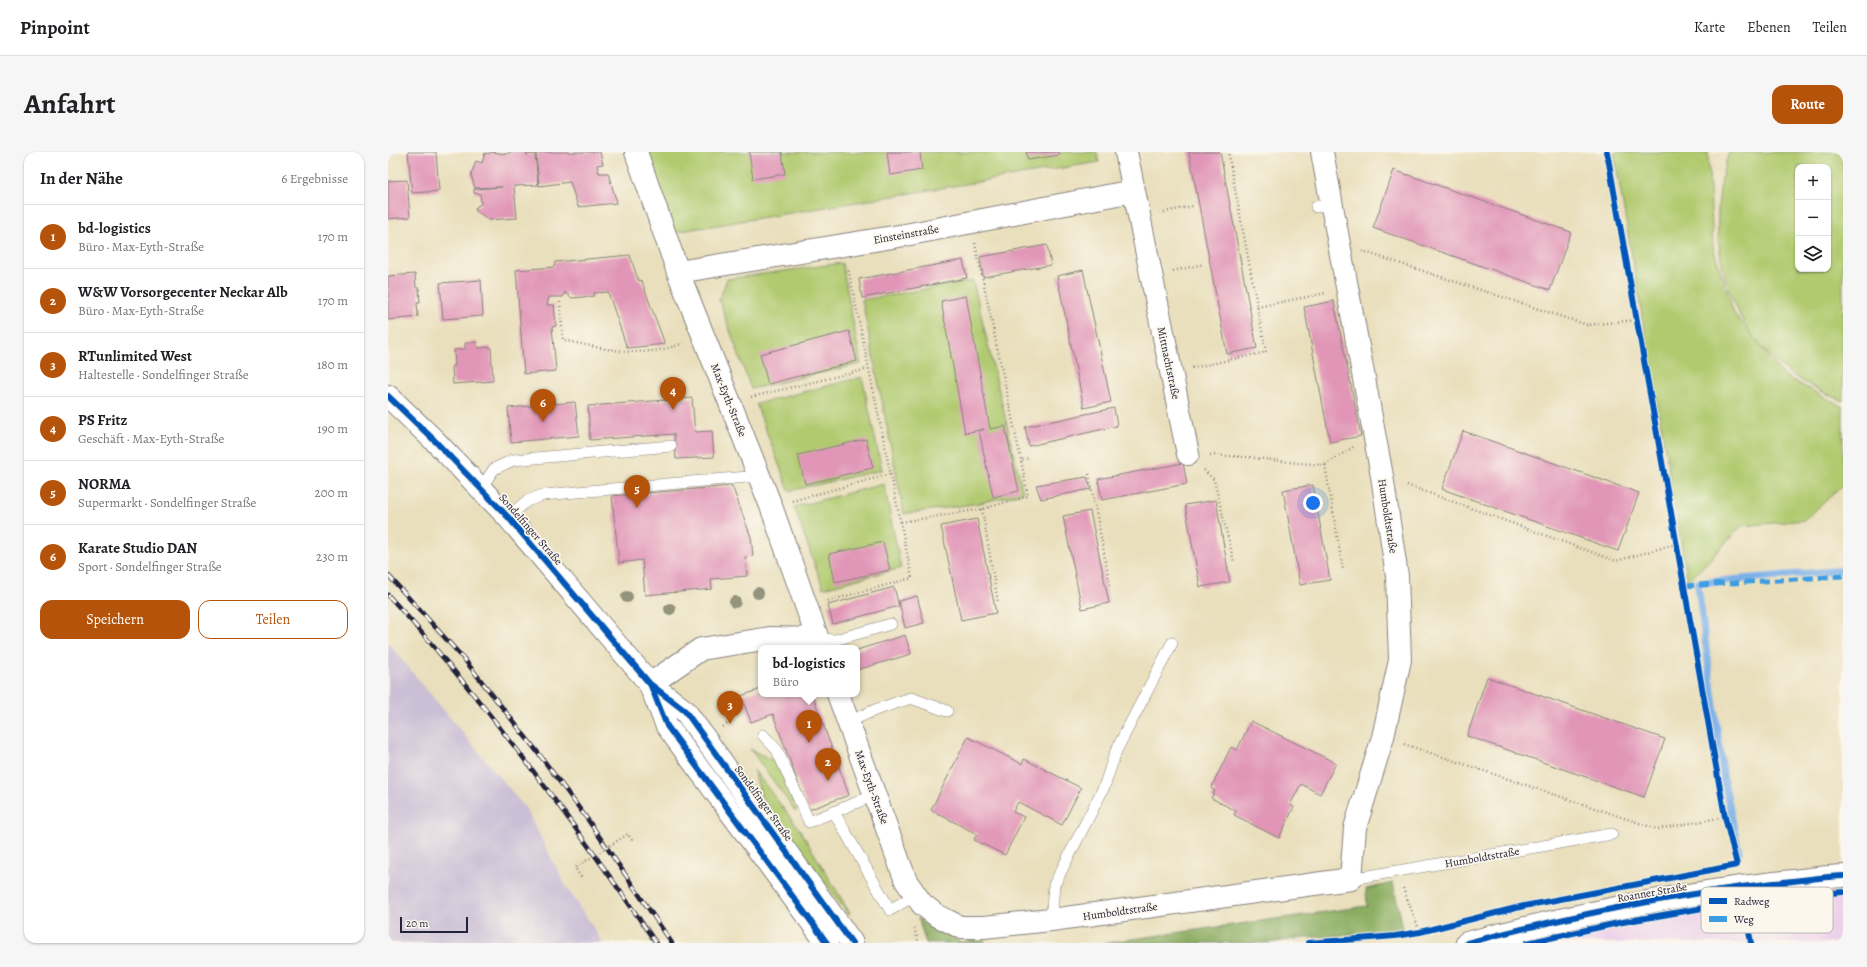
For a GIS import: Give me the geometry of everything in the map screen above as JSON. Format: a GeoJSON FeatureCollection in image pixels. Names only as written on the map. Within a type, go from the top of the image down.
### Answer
{"type":"FeatureCollection","features":[{"type":"Feature","properties":{"kind":"street","name":"Max-Eyth-Straße"},"geometry":{"type":"LineString","coordinates":[[636,152],[678,272],[771,506],[819,643]]}},
{"type":"Feature","properties":{"kind":"street","name":"Mittnachtstraße"},"geometry":{"type":"LineString","coordinates":[[1126,152],[1138,217],[1188,454]]}},
{"type":"Feature","properties":{"kind":"street","name":"Humboldtstraße"},"geometry":{"type":"LineString","coordinates":[[910,888],[922,904],[936,915],[960,927],[984,928],[1351,879],[1355,828],[1383,737],[1400,660],[1397,576],[1382,476],[1339,244],[1324,205],[1322,152]]}},
{"type":"Feature","properties":{"kind":"street","name":"Einsteinstraße"},"geometry":{"type":"LineString","coordinates":[[678,272],[843,245],[1133,191]]}},
{"type":"Feature","properties":{"kind":"street","name":"Sondelfinger Straße"},"geometry":{"type":"LineString","coordinates":[[388,396],[481,488],[508,517],[650,684],[685,711],[852,943]]}},
{"type":"Feature","properties":{"kind":"street"},"geometry":{"type":"LineString","coordinates":[[650,684],[701,650],[770,638],[819,643]]}},
{"type":"Feature","properties":{"kind":"street","name":"Sondelfinger Straße"},"geometry":{"type":"LineString","coordinates":[[650,684],[668,726],[827,943]]}},
{"type":"Feature","properties":{"kind":"street","name":"Max-Eyth-Straße"},"geometry":{"type":"LineString","coordinates":[[839,697],[910,888]]}},
{"type":"Feature","properties":{"kind":"street","name":"Roanner Straße"},"geometry":{"type":"LineString","coordinates":[[1735,887],[1843,876]]}},
{"type":"Feature","properties":{"kind":"street","name":"Roanner Straße"},"geometry":{"type":"LineString","coordinates":[[1467,943],[1525,928],[1701,893]]}},
{"type":"Feature","properties":{"kind":"street"},"geometry":{"type":"LineString","coordinates":[[1504,943],[1525,928]]}},
{"type":"Feature","properties":{"kind":"lane"},"geometry":{"type":"LineString","coordinates":[[481,488],[494,469],[513,460],[671,446]]}},
{"type":"Feature","properties":{"kind":"lane"},"geometry":{"type":"LineString","coordinates":[[508,517],[527,501],[543,495],[759,476]]}},
{"type":"Feature","properties":{"kind":"lane"},"geometry":{"type":"LineString","coordinates":[[819,643],[891,624]]}},
{"type":"Feature","properties":{"kind":"lane"},"geometry":{"type":"LineString","coordinates":[[1051,920],[1054,885],[1104,787],[1116,751],[1172,643]]}},
{"type":"Feature","properties":{"kind":"lane"},"geometry":{"type":"LineString","coordinates":[[848,722],[875,710],[911,698],[947,711]]}},
{"type":"Feature","properties":{"kind":"lane"},"geometry":{"type":"LineString","coordinates":[[763,735],[777,750],[809,822],[875,796]]}},
{"type":"Feature","properties":{"kind":"lane"},"geometry":{"type":"LineString","coordinates":[[834,812],[890,910],[910,888]]}},
{"type":"Feature","properties":{"kind":"lane","name":"Humboldtstraße"},"geometry":{"type":"LineString","coordinates":[[1351,879],[1612,834]]}},
{"type":"Feature","properties":{"kind":"path"},"geometry":{"type":"LineString","coordinates":[[1171,373],[1266,352],[1228,152]]}},
{"type":"Feature","properties":{"kind":"path"},"geometry":{"type":"LineString","coordinates":[[1138,217],[1193,206]]}},
{"type":"Feature","properties":{"kind":"path"},"geometry":{"type":"LineString","coordinates":[[901,522],[982,509],[1028,496],[970,222]]}},
{"type":"Feature","properties":{"kind":"path"},"geometry":{"type":"LineString","coordinates":[[1339,244],[1587,325],[1636,320]]}},
{"type":"Feature","properties":{"kind":"path"},"geometry":{"type":"LineString","coordinates":[[806,606],[912,578],[843,245]]}},
{"type":"Feature","properties":{"kind":"path"},"geometry":{"type":"LineString","coordinates":[[1151,275],[1204,264]]}},
{"type":"Feature","properties":{"kind":"path"},"geometry":{"type":"LineString","coordinates":[[1257,307],[1347,289]]}},
{"type":"Feature","properties":{"kind":"path"},"geometry":{"type":"LineString","coordinates":[[560,302],[563,340],[626,353],[669,349],[703,336]]}},
{"type":"Feature","properties":{"kind":"path"},"geometry":{"type":"LineString","coordinates":[[729,403],[868,369]]}},
{"type":"Feature","properties":{"kind":"path"},"geometry":{"type":"LineString","coordinates":[[1188,454],[1247,457],[1325,465],[1374,434]]}},
{"type":"Feature","properties":{"kind":"path"},"geometry":{"type":"LineString","coordinates":[[1188,454],[1214,480],[1234,562]]}},
{"type":"Feature","properties":{"kind":"path"},"geometry":{"type":"LineString","coordinates":[[1021,460],[1029,458]]}},
{"type":"Feature","properties":{"kind":"path"},"geometry":{"type":"LineString","coordinates":[[1325,465],[1343,570]]}},
{"type":"Feature","properties":{"kind":"path"},"geometry":{"type":"LineString","coordinates":[[771,506],[890,474]]}},
{"type":"Feature","properties":{"kind":"path"},"geometry":{"type":"LineString","coordinates":[[1089,474],[1110,585]]}},
{"type":"Feature","properties":{"kind":"path"},"geometry":{"type":"LineString","coordinates":[[1382,476],[1616,561],[1676,544]]}},
{"type":"Feature","properties":{"kind":"path"},"geometry":{"type":"LineString","coordinates":[[982,509],[998,603]]}},
{"type":"Feature","properties":{"kind":"path"},"geometry":{"type":"LineString","coordinates":[[1383,737],[1658,830],[1725,817]]}},
{"type":"Feature","properties":{"kind":"path"},"geometry":{"type":"LineString","coordinates":[[581,877],[575,868],[628,834],[633,842]]}},
{"type":"Feature","properties":{"kind":"path"},"geometry":{"type":"LineString","coordinates":[[1397,872],[1420,932]]}},
{"type":"Feature","properties":{"kind":"shaded area"},"geometry":{"type":"Polygon","coordinates":[[[388,643],[526,809],[566,886],[603,943],[388,943],[388,643]]]}},
{"type":"Feature","properties":{"kind":"shaded area"},"geometry":{"type":"Polygon","coordinates":[[[1843,894],[1843,943],[1552,943],[1642,924],[1701,914],[1701,933],[1833,933],[1833,895],[1843,894]]]}},
{"type":"Feature","properties":{"kind":"green space"},"geometry":{"type":"Polygon","coordinates":[[[644,152],[1097,152],[1099,162],[675,232],[644,152]]]}},
{"type":"Feature","properties":{"kind":"green space"},"geometry":{"type":"Polygon","coordinates":[[[1614,152],[1708,152],[1713,247],[1734,313],[1783,375],[1843,407],[1843,485],[1805,520],[1742,526],[1688,582],[1614,152]]]}},
{"type":"Feature","properties":{"kind":"green space"},"geometry":{"type":"Polygon","coordinates":[[[1729,152],[1843,152],[1843,401],[1811,386],[1782,367],[1761,346],[1744,323],[1731,296],[1723,268],[1718,239],[1718,209],[1722,180],[1729,152]]]}},
{"type":"Feature","properties":{"kind":"green space"},"geometry":{"type":"Polygon","coordinates":[[[842,263],[861,364],[751,389],[719,300],[727,279],[842,263]]]}},
{"type":"Feature","properties":{"kind":"green space"},"geometry":{"type":"Polygon","coordinates":[[[973,281],[1023,493],[980,503],[904,514],[862,300],[973,281]]]}},
{"type":"Feature","properties":{"kind":"green space"},"geometry":{"type":"Polygon","coordinates":[[[862,377],[882,470],[789,491],[756,404],[862,377]]]}},
{"type":"Feature","properties":{"kind":"green space"},"geometry":{"type":"Polygon","coordinates":[[[884,484],[901,568],[823,588],[794,507],[884,484]]]}},
{"type":"Feature","properties":{"kind":"green space"},"geometry":{"type":"Polygon","coordinates":[[[750,749],[776,762],[796,807],[796,812],[750,749]]]}},
{"type":"Feature","properties":{"kind":"green space"},"geometry":{"type":"Polygon","coordinates":[[[754,770],[800,830],[850,913],[848,914],[761,796],[754,770]]]}},
{"type":"Feature","properties":{"kind":"green space"},"geometry":{"type":"Polygon","coordinates":[[[1393,883],[1404,932],[1302,938],[1268,943],[1104,943],[1367,906],[1366,889],[1393,883]]]}},
{"type":"Feature","properties":{"kind":"green space"},"geometry":{"type":"Polygon","coordinates":[[[918,918],[937,930],[961,942],[984,939],[985,943],[926,943],[918,918]]]}},
{"type":"Feature","properties":{"kind":"building"},"geometry":{"type":"Polygon","coordinates":[[[408,152],[436,152],[439,191],[412,193],[408,152]]]}},
{"type":"Feature","properties":{"kind":"building"},"geometry":{"type":"Polygon","coordinates":[[[490,152],[506,154],[512,152],[526,152],[527,155],[535,154],[538,185],[514,186],[517,218],[489,220],[475,210],[477,206],[481,204],[480,194],[474,193],[474,189],[502,187],[475,188],[471,175],[476,161],[482,163],[485,153],[489,154],[490,152]]]}},
{"type":"Feature","properties":{"kind":"building"},"geometry":{"type":"Polygon","coordinates":[[[545,152],[600,152],[603,164],[597,165],[599,173],[608,173],[617,203],[578,207],[570,182],[539,186],[536,154],[545,152]]]}},
{"type":"Feature","properties":{"kind":"building"},"geometry":{"type":"Polygon","coordinates":[[[749,152],[782,152],[785,174],[753,179],[749,152]]]}},
{"type":"Feature","properties":{"kind":"building"},"geometry":{"type":"Polygon","coordinates":[[[887,152],[920,152],[922,170],[890,175],[887,152]]]}},
{"type":"Feature","properties":{"kind":"building"},"geometry":{"type":"Polygon","coordinates":[[[1026,152],[1059,152],[1060,155],[1028,160],[1026,152]]]}},
{"type":"Feature","properties":{"kind":"building"},"geometry":{"type":"Polygon","coordinates":[[[1189,152],[1220,152],[1257,348],[1227,354],[1189,152]]]}},
{"type":"Feature","properties":{"kind":"building"},"geometry":{"type":"Polygon","coordinates":[[[1394,170],[1571,232],[1550,290],[1373,228],[1394,170]]]}},
{"type":"Feature","properties":{"kind":"building"},"geometry":{"type":"Polygon","coordinates":[[[407,180],[410,217],[388,219],[388,181],[407,180]]]}},
{"type":"Feature","properties":{"kind":"building"},"geometry":{"type":"Polygon","coordinates":[[[1047,245],[1051,265],[983,277],[980,257],[1047,245]]]}},
{"type":"Feature","properties":{"kind":"building"},"geometry":{"type":"Polygon","coordinates":[[[630,255],[638,280],[642,281],[665,344],[627,348],[608,292],[594,293],[594,296],[572,298],[565,292],[563,297],[549,297],[547,305],[554,305],[556,326],[552,327],[556,371],[524,374],[516,270],[554,267],[555,262],[630,255]]]}},
{"type":"Feature","properties":{"kind":"building"},"geometry":{"type":"Polygon","coordinates":[[[963,260],[967,278],[862,298],[859,279],[963,260]]]}},
{"type":"Feature","properties":{"kind":"building"},"geometry":{"type":"Polygon","coordinates":[[[1083,270],[1111,402],[1084,408],[1057,276],[1083,270]]]}},
{"type":"Feature","properties":{"kind":"building"},"geometry":{"type":"Polygon","coordinates":[[[415,274],[416,288],[419,288],[420,303],[417,303],[418,317],[388,320],[388,276],[415,274]]]}},
{"type":"Feature","properties":{"kind":"building"},"geometry":{"type":"Polygon","coordinates":[[[481,280],[483,316],[443,319],[440,283],[481,280]]]}},
{"type":"Feature","properties":{"kind":"building"},"geometry":{"type":"Polygon","coordinates":[[[966,296],[990,429],[1005,426],[1019,491],[993,497],[979,431],[984,429],[965,433],[941,301],[966,296]]]}},
{"type":"Feature","properties":{"kind":"building"},"geometry":{"type":"Polygon","coordinates":[[[1334,301],[1361,436],[1330,442],[1304,307],[1334,301]]]}},
{"type":"Feature","properties":{"kind":"building"},"geometry":{"type":"Polygon","coordinates":[[[849,331],[857,361],[768,384],[760,354],[849,331]]]}},
{"type":"Feature","properties":{"kind":"building"},"geometry":{"type":"Polygon","coordinates":[[[477,342],[478,348],[491,347],[493,381],[453,384],[452,366],[455,366],[454,350],[465,349],[465,343],[477,342]]]}},
{"type":"Feature","properties":{"kind":"building"},"geometry":{"type":"Polygon","coordinates":[[[692,398],[695,432],[712,431],[714,457],[676,459],[674,434],[590,440],[588,406],[692,398]]]}},
{"type":"Feature","properties":{"kind":"building"},"geometry":{"type":"Polygon","coordinates":[[[575,402],[579,436],[511,442],[508,408],[575,402]]]}},
{"type":"Feature","properties":{"kind":"building"},"geometry":{"type":"Polygon","coordinates":[[[1114,408],[1117,426],[1029,446],[1025,427],[1114,408]]]}},
{"type":"Feature","properties":{"kind":"building"},"geometry":{"type":"Polygon","coordinates":[[[1463,431],[1639,493],[1618,551],[1442,489],[1463,431]]]}},
{"type":"Feature","properties":{"kind":"building"},"geometry":{"type":"Polygon","coordinates":[[[866,439],[873,468],[805,484],[798,455],[866,439]]]}},
{"type":"Feature","properties":{"kind":"building"},"geometry":{"type":"Polygon","coordinates":[[[1183,463],[1187,484],[1102,500],[1098,479],[1183,463]]]}},
{"type":"Feature","properties":{"kind":"building"},"geometry":{"type":"Polygon","coordinates":[[[1087,477],[1091,489],[1041,499],[1036,485],[1087,477]]]}},
{"type":"Feature","properties":{"kind":"building"},"geometry":{"type":"Polygon","coordinates":[[[1313,485],[1330,580],[1300,585],[1283,490],[1313,485]]]}},
{"type":"Feature","properties":{"kind":"building"},"geometry":{"type":"Polygon","coordinates":[[[732,486],[751,537],[753,556],[745,557],[747,576],[711,579],[712,589],[645,595],[642,560],[619,563],[612,496],[732,486]]]}},
{"type":"Feature","properties":{"kind":"building"},"geometry":{"type":"Polygon","coordinates":[[[1216,500],[1230,582],[1200,587],[1185,505],[1216,500]]]}},
{"type":"Feature","properties":{"kind":"building"},"geometry":{"type":"Polygon","coordinates":[[[1090,511],[1109,603],[1082,609],[1063,516],[1090,511]]]}},
{"type":"Feature","properties":{"kind":"building"},"geometry":{"type":"Polygon","coordinates":[[[977,519],[996,613],[961,620],[941,526],[977,519]]]}},
{"type":"Feature","properties":{"kind":"building"},"geometry":{"type":"Polygon","coordinates":[[[883,542],[890,570],[835,582],[829,554],[883,542]]]}},
{"type":"Feature","properties":{"kind":"building"},"geometry":{"type":"Polygon","coordinates":[[[894,587],[899,606],[833,624],[828,605],[894,587]]]}},
{"type":"Feature","properties":{"kind":"building"},"geometry":{"type":"Polygon","coordinates":[[[917,596],[924,623],[905,628],[899,601],[917,596]]]}},
{"type":"Feature","properties":{"kind":"building"},"geometry":{"type":"Polygon","coordinates":[[[905,635],[911,654],[860,669],[860,649],[905,635]]]}},
{"type":"Feature","properties":{"kind":"building"},"geometry":{"type":"Polygon","coordinates":[[[1487,677],[1665,739],[1644,797],[1467,736],[1487,677]]]}},
{"type":"Feature","properties":{"kind":"building"},"geometry":{"type":"Polygon","coordinates":[[[758,690],[758,697],[813,697],[849,795],[808,810],[773,714],[751,722],[741,696],[758,690]]]}},
{"type":"Feature","properties":{"kind":"building"},"geometry":{"type":"Polygon","coordinates":[[[1251,721],[1336,763],[1320,794],[1301,784],[1290,805],[1294,807],[1279,838],[1234,815],[1236,811],[1211,798],[1215,791],[1211,788],[1231,747],[1237,750],[1251,721]]]}},
{"type":"Feature","properties":{"kind":"building"},"geometry":{"type":"Polygon","coordinates":[[[968,737],[1022,764],[1024,759],[1081,788],[1062,825],[1018,802],[1013,812],[1024,817],[1005,855],[974,840],[977,834],[931,810],[968,737]]]}},
{"type":"Feature","properties":{"kind":"waterway"},"geometry":{"type":"LineString","coordinates":[[1697,583],[1843,570]]}},
{"type":"Feature","properties":{"kind":"waterway"},"geometry":{"type":"LineString","coordinates":[[1698,587],[1724,781],[1739,852]]}},
{"type":"Feature","properties":{"kind":"railway"},"geometry":{"type":"LineString","coordinates":[[388,575],[464,659],[539,754],[588,820],[672,943]]}},
{"type":"Feature","properties":{"kind":"railway"},"geometry":{"type":"LineString","coordinates":[[388,595],[460,678],[528,764],[561,808],[656,943]]}},
{"type":"Feature","properties":{"kind":"marked path"},"geometry":{"type":"LineString","coordinates":[[1684,586],[1843,576]]}},
{"type":"Feature","properties":{"kind":"cycle path"},"geometry":{"type":"LineString","coordinates":[[1308,943],[1395,936],[1420,932],[1524,906],[1737,865],[1725,817],[1607,152]]}},
{"type":"Feature","properties":{"kind":"cycle path"},"geometry":{"type":"LineString","coordinates":[[388,396],[435,441],[508,517],[650,684],[685,711],[852,943]]}},
{"type":"Feature","properties":{"kind":"cycle path"},"geometry":{"type":"LineString","coordinates":[[651,686],[667,726],[827,943]]}},
{"type":"Feature","properties":{"kind":"cycle path"},"geometry":{"type":"LineString","coordinates":[[1743,887],[1843,876]]}},
{"type":"Feature","properties":{"kind":"cycle path"},"geometry":{"type":"LineString","coordinates":[[1833,893],[1843,892]]}},
{"type":"Feature","properties":{"kind":"cycle path"},"geometry":{"type":"LineString","coordinates":[[1467,943],[1581,915],[1701,893]]}},
{"type":"Feature","properties":{"kind":"cycle path"},"geometry":{"type":"LineString","coordinates":[[1527,943],[1623,922],[1701,908]]}},
{"type":"Feature","properties":{"kind":"cycle path"},"geometry":{"type":"LineString","coordinates":[[1749,933],[1751,943]]}},
{"type":"Feature","properties":{"kind":"place","name":"PS Fritz"},"geometry":{"type":"Point","coordinates":[673,410]}},
{"type":"Feature","properties":{"kind":"place","name":"Karate Studio DAN"},"geometry":{"type":"Point","coordinates":[543,422]}},
{"type":"Feature","properties":{"kind":"place","name":"NORMA"},"geometry":{"type":"Point","coordinates":[637,508]}},
{"type":"Feature","properties":{"kind":"place","name":"RTunlimited West"},"geometry":{"type":"Point","coordinates":[730,724]}},
{"type":"Feature","properties":{"kind":"place","name":"bd-logistics"},"geometry":{"type":"Point","coordinates":[809,743]}},
{"type":"Feature","properties":{"kind":"place","name":"W&W Vorsorgecenter Neckar Alb"},"geometry":{"type":"Point","coordinates":[828,781]}}]}
